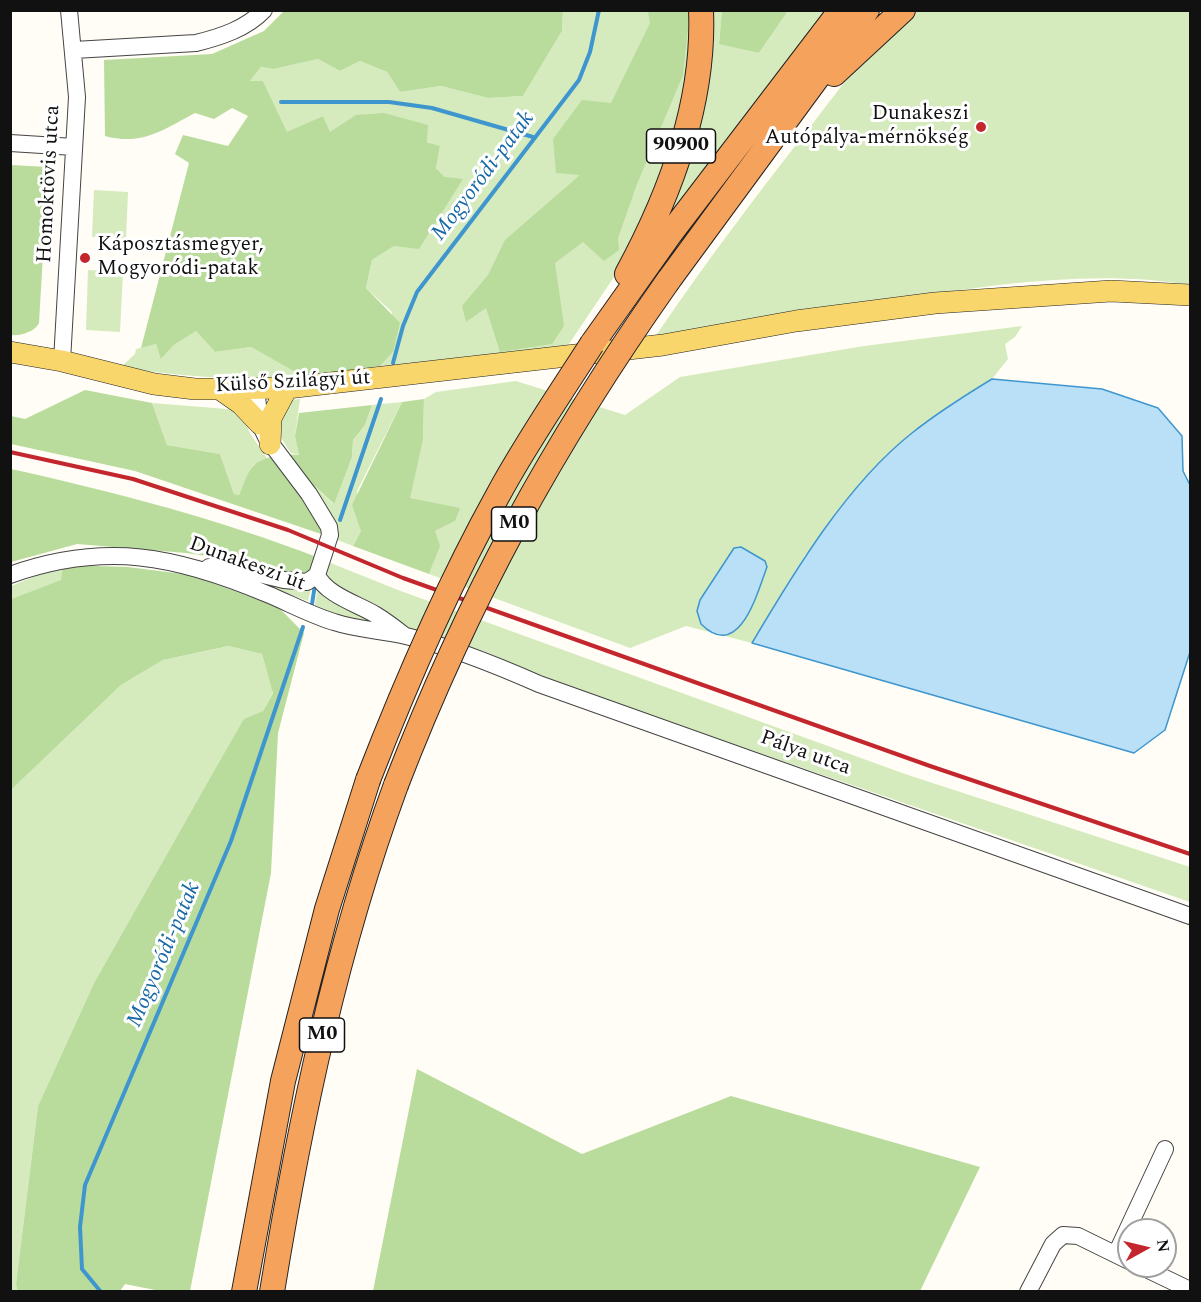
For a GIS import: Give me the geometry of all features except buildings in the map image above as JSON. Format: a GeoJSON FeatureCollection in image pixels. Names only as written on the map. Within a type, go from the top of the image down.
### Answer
{"type":"FeatureCollection","features":[{"type":"Feature","properties":{"kind":"highway","name":"90900"},"geometry":{"type":"LineString","coordinates":[[634,275],[677,159],[693,93],[702,30],[701,10]]}},
{"type":"Feature","properties":{"kind":"highway","name":"M0"},"geometry":{"type":"LineString","coordinates":[[244,1292],[291,1046],[327,909],[368,780],[410,673],[464,557],[521,454],[634,275],[670,234],[841,10]]}},
{"type":"Feature","properties":{"kind":"highway","name":"M0"},"geometry":{"type":"LineString","coordinates":[[272,1292],[325,1024],[355,908],[396,785],[425,709],[462,627],[514,523],[592,392],[668,281],[867,10]]}},
{"type":"Feature","properties":{"kind":"highway"},"geometry":{"type":"LineString","coordinates":[[749,171],[836,73],[903,10]]}},
{"type":"Feature","properties":{"kind":"main road","name":"Külső Szilágyi út"},"geometry":{"type":"LineString","coordinates":[[10,352],[62,361],[154,384],[218,388],[287,388],[663,345],[846,313],[935,303],[1111,291],[1191,295]]}},
{"type":"Feature","properties":{"kind":"main road"},"geometry":{"type":"LineString","coordinates":[[218,388],[241,404],[260,424]]}},
{"type":"Feature","properties":{"kind":"main road"},"geometry":{"type":"LineString","coordinates":[[270,444],[271,418],[287,388]]}},
{"type":"Feature","properties":{"kind":"street","name":"Homoktövis utca"},"geometry":{"type":"LineString","coordinates":[[62,361],[77,97],[69,10]]}},
{"type":"Feature","properties":{"kind":"street"},"geometry":{"type":"LineString","coordinates":[[74,50],[196,43],[215,39],[239,28],[264,10]]}},
{"type":"Feature","properties":{"kind":"street"},"geometry":{"type":"LineString","coordinates":[[10,143],[74,147]]}},
{"type":"Feature","properties":{"kind":"street"},"geometry":{"type":"LineString","coordinates":[[198,568],[229,567],[284,580],[307,582],[317,575],[330,535],[329,527],[309,494],[270,444],[260,424],[256,388]]}},
{"type":"Feature","properties":{"kind":"street","name":"Dunakeszi út"},"geometry":{"type":"LineString","coordinates":[[10,575],[57,560],[87,556],[137,557],[198,568],[325,619],[377,633],[405,636]]}},
{"type":"Feature","properties":{"kind":"street"},"geometry":{"type":"LineString","coordinates":[[317,575],[323,585],[378,616],[405,636]]}},
{"type":"Feature","properties":{"kind":"street","name":"Pálya utca"},"geometry":{"type":"LineString","coordinates":[[405,636],[480,658],[539,684],[1191,916]]}},
{"type":"Feature","properties":{"kind":"street"},"geometry":{"type":"LineString","coordinates":[[1138,1218],[1165,1149]]}},
{"type":"Feature","properties":{"kind":"street"},"geometry":{"type":"LineString","coordinates":[[1028,1292],[1053,1244],[1063,1235],[1078,1236],[1117,1255]]}},
{"type":"Feature","properties":{"kind":"street"},"geometry":{"type":"LineString","coordinates":[[1166,1278],[1191,1290]]}},
{"type":"Feature","properties":{"kind":"green space"},"geometry":{"type":"Polygon","coordinates":[[[722,10],[788,11],[759,53],[719,44],[722,10]]]}},
{"type":"Feature","properties":{"kind":"green space"},"geometry":{"type":"Polygon","coordinates":[[[916,10],[1190,11],[1190,285],[1116,278],[1005,284],[655,337],[736,224],[852,72],[888,31],[916,10]]]}},
{"type":"Feature","properties":{"kind":"green space"},"geometry":{"type":"Polygon","coordinates":[[[284,11],[563,11],[562,31],[523,96],[488,98],[441,86],[400,92],[387,72],[360,61],[340,71],[318,59],[274,69],[261,67],[250,81],[263,81],[287,132],[323,116],[330,132],[356,115],[384,113],[428,125],[427,142],[440,146],[436,168],[445,177],[463,179],[419,249],[394,246],[372,260],[366,288],[400,323],[393,352],[380,366],[302,376],[251,347],[215,352],[196,331],[174,345],[161,359],[156,344],[141,348],[189,163],[175,154],[183,135],[228,146],[248,116],[232,108],[214,119],[195,113],[152,135],[141,138],[118,139],[105,136],[104,60],[212,54],[264,31],[284,11]]]}},
{"type":"Feature","properties":{"kind":"green space"},"geometry":{"type":"Polygon","coordinates":[[[563,11],[696,11],[689,92],[638,241],[565,350],[380,366],[393,352],[392,312],[366,288],[372,260],[394,246],[445,177],[436,168],[440,146],[422,139],[388,117],[378,114],[366,115],[330,133],[323,116],[287,133],[263,81],[250,81],[261,67],[274,69],[318,59],[340,71],[360,61],[387,72],[400,92],[441,86],[488,98],[523,96],[562,31],[563,11]]]}},
{"type":"Feature","properties":{"kind":"green space"},"geometry":{"type":"Polygon","coordinates":[[[648,11],[690,11],[683,75],[637,184],[618,238],[619,250],[604,261],[583,242],[555,263],[564,326],[552,344],[500,352],[486,308],[466,322],[462,306],[488,275],[505,240],[580,175],[556,173],[553,139],[582,100],[611,103],[650,23],[648,11]]]}},
{"type":"Feature","properties":{"kind":"green space"},"geometry":{"type":"Polygon","coordinates":[[[708,11],[722,11],[719,43],[759,53],[788,11],[827,11],[668,221],[665,219],[708,11]]]}},
{"type":"Feature","properties":{"kind":"green space"},"geometry":{"type":"Polygon","coordinates":[[[11,165],[48,167],[39,323],[31,331],[15,335],[11,335],[11,165]]]}},
{"type":"Feature","properties":{"kind":"green space"},"geometry":{"type":"Polygon","coordinates":[[[94,190],[128,192],[126,239],[92,237],[94,190]]]}},
{"type":"Feature","properties":{"kind":"green space"},"geometry":{"type":"Polygon","coordinates":[[[88,270],[123,272],[120,332],[86,330],[88,270]]]}},
{"type":"Feature","properties":{"kind":"green space"},"geometry":{"type":"Polygon","coordinates":[[[1022,326],[1015,337],[1005,344],[1008,359],[992,379],[952,403],[805,555],[752,643],[686,626],[630,648],[429,574],[434,561],[435,531],[455,521],[409,498],[423,440],[424,399],[436,392],[516,381],[625,415],[680,377],[864,346],[1022,326]]]}},
{"type":"Feature","properties":{"kind":"green space"},"geometry":{"type":"Polygon","coordinates":[[[196,331],[215,352],[251,347],[302,376],[211,377],[121,367],[135,354],[136,349],[156,344],[162,358],[174,345],[196,331]]]}},
{"type":"Feature","properties":{"kind":"green space"},"geometry":{"type":"Polygon","coordinates":[[[85,390],[152,403],[167,445],[220,454],[234,494],[239,495],[249,472],[258,462],[275,456],[299,455],[295,436],[299,413],[372,405],[365,425],[353,440],[352,457],[334,504],[315,486],[307,486],[324,535],[135,471],[11,444],[11,416],[25,419],[85,390]]]}},
{"type":"Feature","properties":{"kind":"green space"},"geometry":{"type":"Polygon","coordinates":[[[300,399],[295,436],[299,455],[291,453],[286,446],[277,421],[285,400],[300,399]]]}},
{"type":"Feature","properties":{"kind":"green space"},"geometry":{"type":"Polygon","coordinates":[[[424,399],[423,440],[410,498],[460,508],[455,521],[435,531],[440,546],[429,574],[353,546],[361,531],[352,505],[402,402],[424,399]]]}},
{"type":"Feature","properties":{"kind":"green space"},"geometry":{"type":"Polygon","coordinates":[[[402,402],[357,491],[361,531],[353,546],[324,535],[307,486],[315,486],[333,504],[352,457],[353,440],[365,425],[372,405],[402,402]]]}},
{"type":"Feature","properties":{"kind":"green space"},"geometry":{"type":"Polygon","coordinates":[[[152,403],[239,410],[251,435],[267,458],[253,465],[239,495],[234,494],[220,454],[167,445],[152,403]]]}},
{"type":"Feature","properties":{"kind":"green space"},"geometry":{"type":"Polygon","coordinates":[[[11,469],[166,508],[243,531],[319,558],[314,570],[303,578],[242,561],[186,553],[77,544],[11,562],[11,469]]]}},
{"type":"Feature","properties":{"kind":"green space"},"geometry":{"type":"Polygon","coordinates":[[[328,562],[398,590],[905,774],[1190,867],[1190,902],[560,684],[484,651],[406,629],[325,577],[328,562]]]}},
{"type":"Feature","properties":{"kind":"green space"},"geometry":{"type":"Polygon","coordinates":[[[63,565],[62,580],[11,599],[11,586],[63,565]]]}},
{"type":"Feature","properties":{"kind":"green space"},"geometry":{"type":"Polygon","coordinates":[[[63,565],[128,567],[191,575],[278,607],[304,633],[278,733],[271,873],[190,1291],[160,1291],[125,1284],[120,1291],[18,1292],[16,1284],[38,1106],[94,983],[215,769],[244,719],[263,711],[273,693],[262,654],[229,646],[163,660],[121,685],[11,790],[11,599],[61,580],[63,565]]]}},
{"type":"Feature","properties":{"kind":"green space"},"geometry":{"type":"Polygon","coordinates":[[[227,572],[312,584],[308,601],[227,572]]]}},
{"type":"Feature","properties":{"kind":"green space"},"geometry":{"type":"Polygon","coordinates":[[[318,586],[393,630],[347,619],[315,605],[318,586]]]}},
{"type":"Feature","properties":{"kind":"green space"},"geometry":{"type":"Polygon","coordinates":[[[230,646],[262,654],[273,692],[263,711],[244,720],[215,769],[94,983],[38,1106],[16,1284],[18,1291],[11,1292],[11,790],[121,685],[163,660],[230,646]]]}},
{"type":"Feature","properties":{"kind":"green space"},"geometry":{"type":"Polygon","coordinates":[[[417,1069],[582,1154],[731,1096],[980,1167],[920,1291],[373,1291],[417,1069]]]}},
{"type":"Feature","properties":{"kind":"water"},"geometry":{"type":"Polygon","coordinates":[[[992,379],[1102,389],[1158,408],[1182,436],[1183,471],[1190,485],[1190,652],[1165,730],[1134,753],[752,643],[823,530],[865,477],[921,426],[992,379]]]}},
{"type":"Feature","properties":{"kind":"water"},"geometry":{"type":"Polygon","coordinates":[[[741,547],[765,561],[767,567],[752,607],[744,620],[736,630],[726,635],[714,634],[701,624],[697,611],[700,600],[734,548],[741,547]]]}},
{"type":"Feature","properties":{"kind":"waterway","name":"Mogyoródi-patak"},"geometry":{"type":"LineString","coordinates":[[393,363],[403,326],[417,292],[579,80],[590,52],[599,10]]}},
{"type":"Feature","properties":{"kind":"waterway"},"geometry":{"type":"LineString","coordinates":[[281,102],[389,102],[432,108],[533,137]]}},
{"type":"Feature","properties":{"kind":"waterway","name":"Mogyoródi-patak"},"geometry":{"type":"LineString","coordinates":[[340,520],[381,399]]}},
{"type":"Feature","properties":{"kind":"waterway","name":"Mogyoródi-patak"},"geometry":{"type":"LineString","coordinates":[[312,604],[315,585]]}},
{"type":"Feature","properties":{"kind":"waterway","name":"Mogyoródi-patak"},"geometry":{"type":"LineString","coordinates":[[101,1292],[82,1269],[80,1227],[85,1185],[231,841],[303,627]]}},
{"type":"Feature","properties":{"kind":"railway"},"geometry":{"type":"LineString","coordinates":[[10,452],[133,479],[288,530],[403,578],[930,766],[1190,854]]}},
{"type":"Feature","properties":{"kind":"place","name":"Dunakeszi Autópálya-mérnökség"},"geometry":{"type":"Point","coordinates":[981,127]}},
{"type":"Feature","properties":{"kind":"place","name":"Káposztásmegyer, Mogyoródi-patak"},"geometry":{"type":"Point","coordinates":[85,258]}}]}
